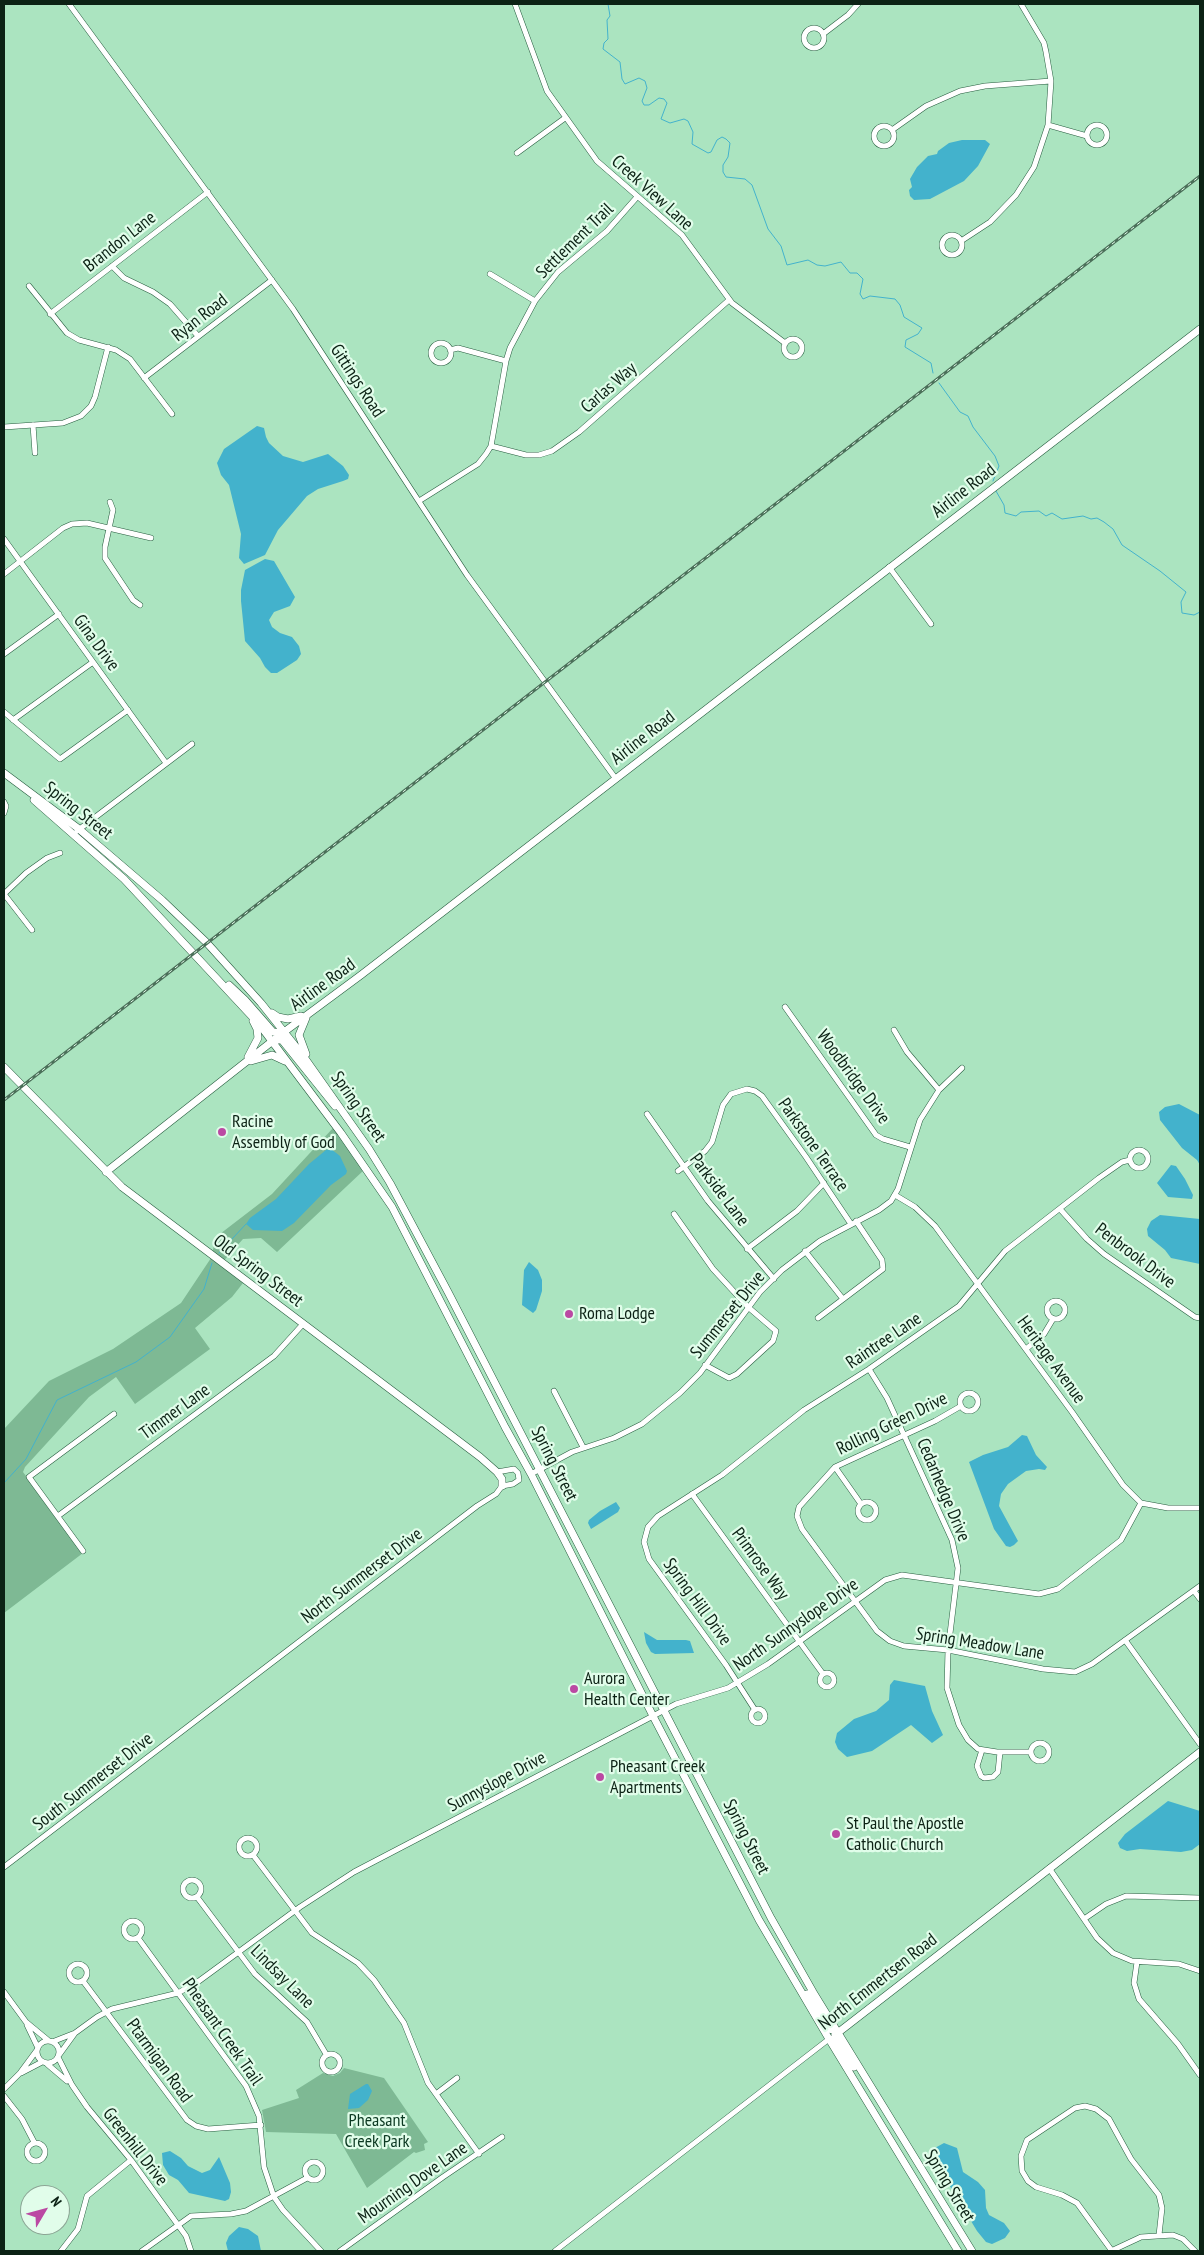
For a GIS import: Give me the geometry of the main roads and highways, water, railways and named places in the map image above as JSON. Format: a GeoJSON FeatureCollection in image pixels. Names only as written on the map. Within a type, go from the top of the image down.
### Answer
{"type":"FeatureCollection","features":[{"type":"Feature","properties":{"kind":"main road","name":"Airline Road"},"geometry":{"type":"LineString","coordinates":[[106,1172],[273,1040],[616,779],[1200,329]]}},
{"type":"Feature","properties":{"kind":"main road","name":"Spring Street"},"geometry":{"type":"LineString","coordinates":[[4,773],[194,931],[284,1032],[314,1070],[358,1132],[410,1219],[744,1866],[807,1983],[972,2251]]}},
{"type":"Feature","properties":{"kind":"main road","name":"Spring Street"},"geometry":{"type":"LineString","coordinates":[[76,831],[213,973],[273,1040],[392,1207],[759,1920],[828,2039],[958,2251]]}},
{"type":"Feature","properties":{"kind":"main road"},"geometry":{"type":"LineString","coordinates":[[213,973],[238,993],[273,1032],[284,1032]]}},
{"type":"Feature","properties":{"kind":"main road"},"geometry":{"type":"LineString","coordinates":[[242,1065],[251,1053],[258,1038],[257,1029],[243,1006]]}},
{"type":"Feature","properties":{"kind":"main road"},"geometry":{"type":"LineString","coordinates":[[263,1007],[283,1018],[294,1019],[309,1014]]}},
{"type":"Feature","properties":{"kind":"main road"},"geometry":{"type":"LineString","coordinates":[[309,1014],[301,1026],[299,1035],[301,1046],[314,1070]]}},
{"type":"Feature","properties":{"kind":"main road"},"geometry":{"type":"LineString","coordinates":[[273,1040],[282,1040],[313,1080],[358,1132]]}},
{"type":"Feature","properties":{"kind":"main road"},"geometry":{"type":"LineString","coordinates":[[242,1065],[272,1054],[293,1068]]}},
{"type":"Feature","properties":{"kind":"main road","name":"Old Spring Street"},"geometry":{"type":"LineString","coordinates":[[4,1067],[106,1172],[497,1472],[502,1479],[502,1486]]}},
{"type":"Feature","properties":{"kind":"main road","name":"North Emmertsen Road"},"geometry":{"type":"LineString","coordinates":[[828,2039],[1200,1752]]}},
{"type":"Feature","properties":{"kind":"main road"},"geometry":{"type":"LineString","coordinates":[[687,1782],[698,1777]]}},
{"type":"Feature","properties":{"kind":"main road"},"geometry":{"type":"LineString","coordinates":[[733,1871],[744,1866]]}},
{"type":"Feature","properties":{"kind":"main road"},"geometry":{"type":"LineString","coordinates":[[807,1983],[799,1988],[806,1992],[829,2029],[838,2032]]}},
{"type":"Feature","properties":{"kind":"main road"},"geometry":{"type":"LineString","coordinates":[[828,2039],[834,2040],[838,2044],[860,2077],[870,2086],[861,2092]]}},
{"type":"Feature","properties":{"kind":"main road"},"geometry":{"type":"LineString","coordinates":[[922,2193],[932,2187]]}},
{"type":"Feature","properties":{"kind":"water"},"geometry":{"type":"Polygon","coordinates":[[[962,140],[985,140],[990,144],[978,166],[964,181],[930,199],[914,200],[910,196],[909,190],[912,187],[910,179],[917,167],[928,156],[937,154],[938,151],[949,143],[962,140]]]}},
{"type":"Feature","properties":{"kind":"water"},"geometry":{"type":"Polygon","coordinates":[[[257,426],[264,428],[269,443],[283,456],[303,462],[328,454],[343,466],[349,475],[348,479],[318,489],[307,496],[278,530],[265,555],[244,564],[239,558],[241,534],[229,485],[221,475],[217,463],[224,449],[257,426]]]}},
{"type":"Feature","properties":{"kind":"water"},"geometry":{"type":"Polygon","coordinates":[[[265,559],[274,561],[295,597],[290,606],[274,612],[269,620],[272,627],[280,633],[292,637],[299,646],[301,654],[297,660],[277,673],[271,673],[265,667],[260,658],[245,641],[241,590],[245,570],[265,559]]]}},
{"type":"Feature","properties":{"kind":"water"},"geometry":{"type":"Polygon","coordinates":[[[1179,1104],[1200,1115],[1200,1165],[1197,1160],[1182,1148],[1160,1120],[1159,1112],[1165,1107],[1179,1104]]]}},
{"type":"Feature","properties":{"kind":"water"},"geometry":{"type":"Polygon","coordinates":[[[331,1149],[340,1156],[347,1171],[346,1174],[331,1185],[294,1223],[282,1231],[253,1230],[246,1224],[250,1218],[276,1199],[309,1164],[326,1150],[331,1149]]]}},
{"type":"Feature","properties":{"kind":"water"},"geometry":{"type":"Polygon","coordinates":[[[1171,1165],[1176,1166],[1185,1179],[1193,1195],[1192,1199],[1168,1197],[1157,1183],[1171,1165]]]}},
{"type":"Feature","properties":{"kind":"water"},"geometry":{"type":"Polygon","coordinates":[[[1160,1215],[1200,1219],[1200,1264],[1171,1258],[1165,1250],[1148,1236],[1147,1229],[1151,1221],[1160,1215]]]}},
{"type":"Feature","properties":{"kind":"water"},"geometry":{"type":"Polygon","coordinates":[[[529,1262],[538,1270],[542,1280],[542,1291],[536,1310],[533,1313],[522,1305],[524,1270],[529,1262]]]}},
{"type":"Feature","properties":{"kind":"water"},"geometry":{"type":"Polygon","coordinates":[[[1022,1435],[1027,1436],[1036,1455],[1047,1467],[1045,1470],[1026,1471],[1008,1484],[1001,1494],[999,1506],[1018,1541],[1010,1547],[1006,1546],[994,1529],[969,1462],[983,1455],[1008,1447],[1022,1435]]]}},
{"type":"Feature","properties":{"kind":"water"},"geometry":{"type":"Polygon","coordinates":[[[616,1502],[620,1508],[618,1512],[591,1529],[588,1523],[589,1520],[616,1502]]]}},
{"type":"Feature","properties":{"kind":"water"},"geometry":{"type":"Polygon","coordinates":[[[644,1632],[657,1640],[690,1641],[694,1653],[655,1654],[651,1652],[646,1643],[644,1632]]]}},
{"type":"Feature","properties":{"kind":"water"},"geometry":{"type":"Polygon","coordinates":[[[894,1680],[925,1686],[932,1711],[943,1735],[932,1743],[911,1725],[872,1751],[847,1757],[838,1749],[835,1742],[837,1733],[854,1719],[876,1711],[889,1700],[890,1685],[894,1680]]]}},
{"type":"Feature","properties":{"kind":"water"},"geometry":{"type":"Polygon","coordinates":[[[1168,1801],[1200,1811],[1200,1844],[1192,1850],[1181,1852],[1140,1849],[1127,1851],[1120,1848],[1118,1843],[1125,1834],[1168,1801]]]}},
{"type":"Feature","properties":{"kind":"water"},"geometry":{"type":"Polygon","coordinates":[[[368,2084],[372,2091],[368,2100],[359,2108],[348,2109],[350,2094],[368,2084]]]}},
{"type":"Feature","properties":{"kind":"water"},"geometry":{"type":"Polygon","coordinates":[[[944,2143],[957,2148],[963,2172],[978,2182],[985,2190],[986,2208],[989,2215],[1004,2223],[1010,2231],[1005,2238],[992,2244],[986,2242],[977,2231],[933,2158],[933,2149],[944,2143]]]}},
{"type":"Feature","properties":{"kind":"water"},"geometry":{"type":"Polygon","coordinates":[[[170,2151],[181,2158],[188,2166],[202,2173],[210,2170],[219,2157],[230,2183],[231,2192],[229,2199],[225,2201],[189,2193],[178,2180],[169,2175],[163,2165],[162,2153],[170,2151]]]}},
{"type":"Feature","properties":{"kind":"water"},"geometry":{"type":"Polygon","coordinates":[[[239,2227],[248,2229],[258,2236],[261,2251],[228,2251],[226,2243],[229,2236],[239,2227]]]}},
{"type":"Feature","properties":{"kind":"waterway"},"geometry":{"type":"LineString","coordinates":[[608,4],[610,16],[607,20],[608,39],[604,43],[603,49],[620,62],[622,79],[625,84],[639,78],[645,81],[647,88],[642,101],[644,105],[649,105],[659,98],[664,99],[667,103],[661,119],[670,123],[684,119],[688,121],[693,132],[692,144],[708,153],[711,152],[717,140],[722,137],[726,139],[730,143],[728,157],[723,165],[723,172],[726,177],[745,179],[752,185],[768,229],[781,246],[787,265],[808,260],[817,265],[825,266],[841,262],[850,273],[857,273],[863,279],[860,294],[863,299],[870,296],[895,299],[900,305],[904,317],[922,328],[918,334],[906,340],[905,347],[931,363],[933,373]]}},
{"type":"Feature","properties":{"kind":"waterway"},"geometry":{"type":"LineString","coordinates":[[939,383],[960,412],[968,416],[973,427],[995,456],[999,466],[993,481]]}},
{"type":"Feature","properties":{"kind":"waterway"},"geometry":{"type":"LineString","coordinates":[[996,491],[1004,505],[1005,513],[1016,516],[1021,512],[1039,511],[1046,516],[1052,513],[1062,519],[1083,516],[1091,519],[1097,518],[1104,522],[1113,529],[1122,545],[1160,571],[1186,592],[1181,602],[1182,613],[1194,615],[1200,612]]}},
{"type":"Feature","properties":{"kind":"waterway"},"geometry":{"type":"LineString","coordinates":[[219,1253],[246,1224]]}},
{"type":"Feature","properties":{"kind":"waterway"},"geometry":{"type":"LineString","coordinates":[[4,1483],[26,1459],[57,1400],[136,1362],[170,1337],[204,1289],[212,1263]]}},
{"type":"Feature","properties":{"kind":"railway"},"geometry":{"type":"LineString","coordinates":[[4,1100],[1200,176]]}},
{"type":"Feature","properties":{"kind":"place","name":"Racine Assembly of God"},"geometry":{"type":"Point","coordinates":[222,1132]}},
{"type":"Feature","properties":{"kind":"place","name":"Roma Lodge"},"geometry":{"type":"Point","coordinates":[569,1314]}},
{"type":"Feature","properties":{"kind":"place","name":"Aurora Health Center"},"geometry":{"type":"Point","coordinates":[574,1689]}},
{"type":"Feature","properties":{"kind":"place","name":"Pheasant Creek Apartments"},"geometry":{"type":"Point","coordinates":[600,1777]}},
{"type":"Feature","properties":{"kind":"place","name":"St Paul the Apostle Catholic Church"},"geometry":{"type":"Point","coordinates":[836,1834]}},
{"type":"Feature","properties":{"kind":"park label","name":"Pheasant Creek Park"},"geometry":{"type":"Point","coordinates":[377,2131]}}]}
